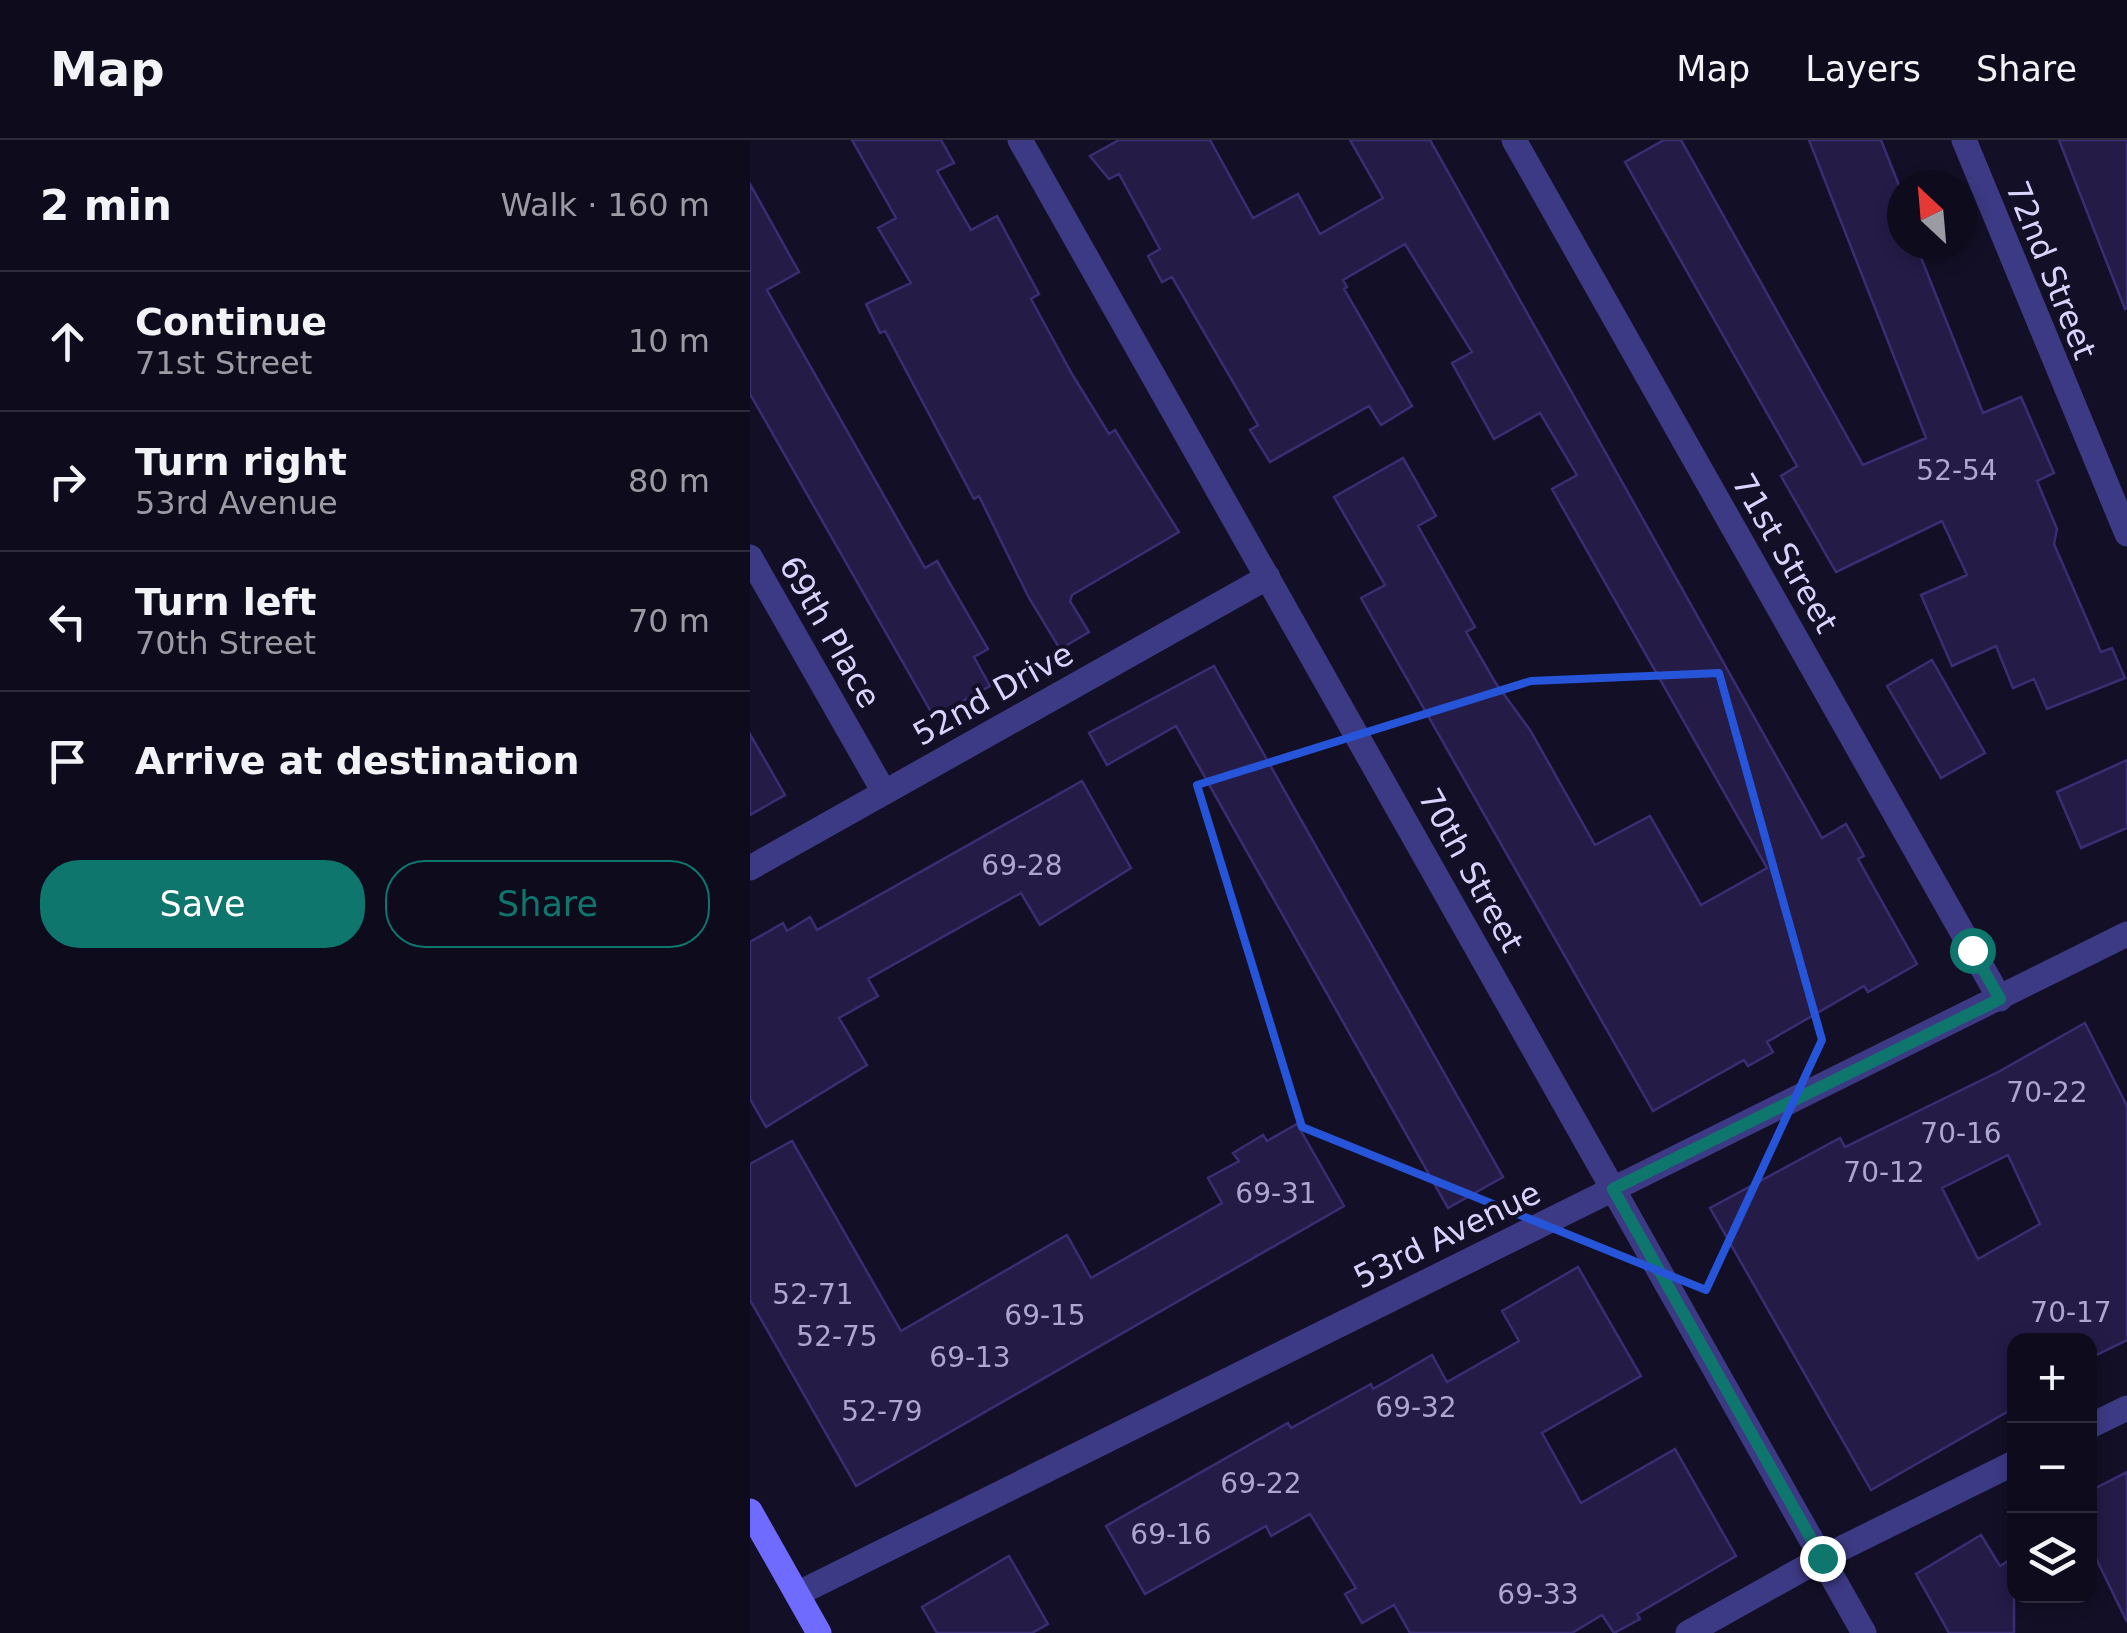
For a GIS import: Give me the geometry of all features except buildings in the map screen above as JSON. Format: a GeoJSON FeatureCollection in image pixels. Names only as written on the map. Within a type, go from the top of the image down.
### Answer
{"type":"FeatureCollection","features":[{"type":"Feature","properties":{"kind":"street","name":"70th Street"},"geometry":{"type":"LineString","coordinates":[[1020,140],[1864,1633]]}},
{"type":"Feature","properties":{"kind":"street","name":"71st Street"},"geometry":{"type":"LineString","coordinates":[[1514,140],[2000,999]]}},
{"type":"Feature","properties":{"kind":"street","name":"72nd Street"},"geometry":{"type":"LineString","coordinates":[[1964,140],[2127,534]]}},
{"type":"Feature","properties":{"kind":"street","name":"69th Place"},"geometry":{"type":"LineString","coordinates":[[750,557],[884,792]]}},
{"type":"Feature","properties":{"kind":"street","name":"52nd Drive"},"geometry":{"type":"LineString","coordinates":[[750,868],[1268,577]]}},
{"type":"Feature","properties":{"kind":"street","name":"53rd Avenue"},"geometry":{"type":"LineString","coordinates":[[797,1594],[2127,934]]}},
{"type":"Feature","properties":{"kind":"street"},"geometry":{"type":"LineString","coordinates":[[2096,1423],[2127,1408]]}},
{"type":"Feature","properties":{"kind":"street"},"geometry":{"type":"LineString","coordinates":[[1688,1633],[1822,1558],[2007,1466]]}},
{"type":"Feature","properties":{"kind":"street"},"geometry":{"type":"LineString","coordinates":[[750,1511],[819,1633]]}},
{"type":"Feature","properties":{"kind":"highlighted area"},"geometry":{"type":"Polygon","coordinates":[[[1719,673],[1822,1040],[1706,1290],[1302,1127],[1197,785],[1531,681],[1719,673]]]}},
{"type":"Feature","properties":{"kind":"route"},"geometry":{"type":"LineString","coordinates":[[1822,1558],[1613,1189],[2000,999],[1972,950]]}}]}
